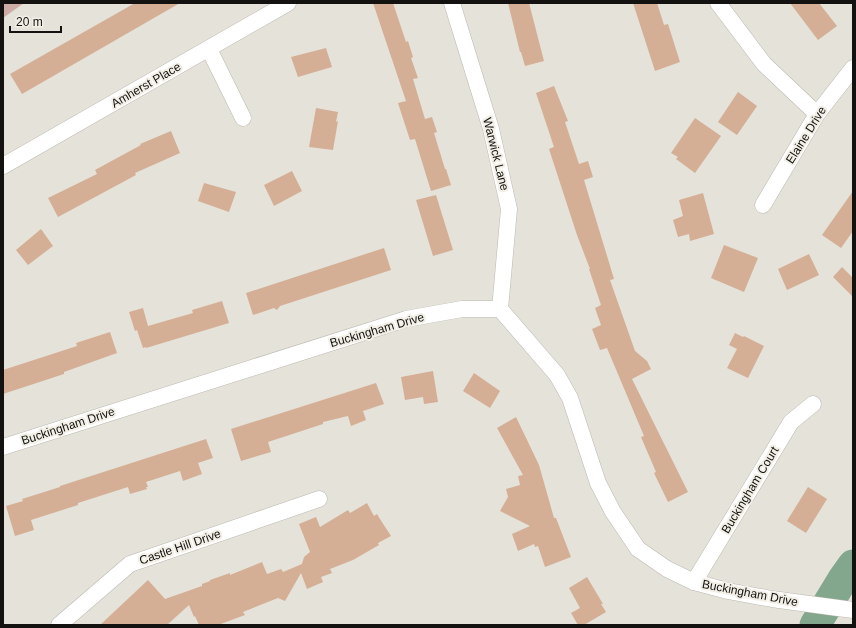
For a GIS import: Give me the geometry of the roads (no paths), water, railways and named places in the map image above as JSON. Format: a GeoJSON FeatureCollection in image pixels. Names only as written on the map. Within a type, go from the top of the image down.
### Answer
{"type":"FeatureCollection","features":[{"type":"Feature","properties":{"kind":"street","name":"Amherst Place"},"geometry":{"type":"LineString","coordinates":[[3,166],[288,3]]}},
{"type":"Feature","properties":{"kind":"street","name":"Warwick Lane"},"geometry":{"type":"LineString","coordinates":[[452,3],[491,129],[509,209],[500,309]]}},
{"type":"Feature","properties":{"kind":"street"},"geometry":{"type":"LineString","coordinates":[[718,3],[764,64],[817,114]]}},
{"type":"Feature","properties":{"kind":"street"},"geometry":{"type":"LineString","coordinates":[[209,49],[243,118]]}},
{"type":"Feature","properties":{"kind":"street","name":"Elaine Drive"},"geometry":{"type":"LineString","coordinates":[[763,205],[817,114],[853,68]]}},
{"type":"Feature","properties":{"kind":"street","name":"Buckingham Drive"},"geometry":{"type":"LineString","coordinates":[[3,447],[406,319],[462,309],[500,309],[557,375],[570,398],[598,483],[613,512],[638,549],[667,569],[694,582],[728,591],[772,599],[853,610]]}},
{"type":"Feature","properties":{"kind":"street","name":"Buckingham Court"},"geometry":{"type":"LineString","coordinates":[[694,582],[791,422],[813,404]]}},
{"type":"Feature","properties":{"kind":"street","name":"Castle Hill Drive"},"geometry":{"type":"LineString","coordinates":[[59,625],[130,564],[319,499]]}},
{"type":"Feature","properties":{"kind":"waterway"},"geometry":{"type":"LineString","coordinates":[[815,625],[853,565]]}}]}
